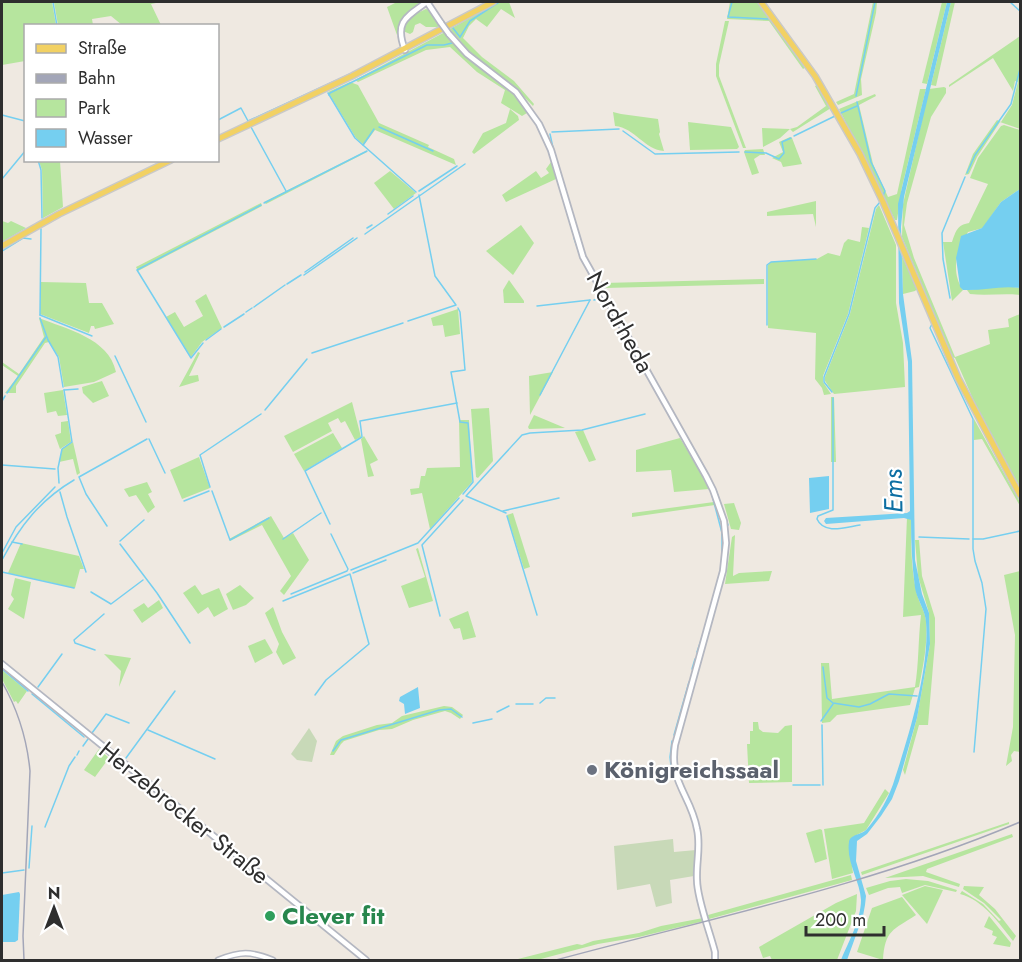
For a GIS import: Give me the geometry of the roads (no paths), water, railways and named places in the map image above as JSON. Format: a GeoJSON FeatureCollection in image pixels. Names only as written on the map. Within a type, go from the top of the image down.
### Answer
{"type":"FeatureCollection","features":[{"type":"Feature","properties":{"kind":"main road"},"geometry":{"type":"LineString","coordinates":[[219,139],[407,49],[493,2]]}},
{"type":"Feature","properties":{"kind":"main road"},"geometry":{"type":"LineString","coordinates":[[761,2],[815,76],[847,130],[883,202],[935,326],[974,410],[1020,495]]}},
{"type":"Feature","properties":{"kind":"main road"},"geometry":{"type":"LineString","coordinates":[[407,49],[402,37],[403,26],[428,3]]}},
{"type":"Feature","properties":{"kind":"main road","name":"Nordrheda"},"geometry":{"type":"LineString","coordinates":[[428,3],[449,34],[467,54],[516,92],[540,124],[551,150],[584,257],[706,476],[720,509],[726,533],[723,571],[675,745],[673,762],[676,779],[692,811],[697,827],[699,843],[697,882],[715,960]]}},
{"type":"Feature","properties":{"kind":"main road"},"geometry":{"type":"LineString","coordinates":[[2,246],[77,205],[167,162]]}},
{"type":"Feature","properties":{"kind":"main road","name":"Herzebrocker Straße"},"geometry":{"type":"LineString","coordinates":[[2,664],[366,960]]}},
{"type":"Feature","properties":{"kind":"street"},"geometry":{"type":"LineString","coordinates":[[218,960],[246,952],[273,960]]}},
{"type":"Feature","properties":{"kind":"water"},"geometry":{"type":"Polygon","coordinates":[[[947,2],[951,2],[904,197],[901,227],[903,294],[912,361],[915,560],[922,594],[929,613],[930,644],[917,718],[899,781],[892,799],[881,816],[867,834],[857,841],[856,861],[866,896],[865,905],[847,960],[841,960],[857,923],[861,900],[849,857],[849,842],[852,837],[865,831],[871,824],[884,805],[893,785],[922,680],[926,622],[915,588],[911,520],[904,518],[826,524],[824,521],[826,518],[910,511],[908,362],[899,303],[898,204],[947,2]]]}},
{"type":"Feature","properties":{"kind":"water"},"geometry":{"type":"Polygon","coordinates":[[[1020,189],[1020,288],[963,290],[960,287],[956,258],[961,236],[982,228],[1001,202],[1020,189]]]}},
{"type":"Feature","properties":{"kind":"water"},"geometry":{"type":"Polygon","coordinates":[[[829,476],[829,509],[810,513],[809,478],[829,476]]]}},
{"type":"Feature","properties":{"kind":"water"},"geometry":{"type":"Polygon","coordinates":[[[418,687],[420,708],[405,714],[404,704],[399,701],[400,697],[418,687]]]}},
{"type":"Feature","properties":{"kind":"water"},"geometry":{"type":"Polygon","coordinates":[[[19,892],[18,940],[3,942],[2,895],[19,892]]]}},
{"type":"Feature","properties":{"kind":"waterway"},"geometry":{"type":"LineString","coordinates":[[53,2],[57,24]]}},
{"type":"Feature","properties":{"kind":"waterway"},"geometry":{"type":"LineString","coordinates":[[460,37],[470,21],[499,2]]}},
{"type":"Feature","properties":{"kind":"waterway"},"geometry":{"type":"LineString","coordinates":[[732,2],[728,17],[768,19]]}},
{"type":"Feature","properties":{"kind":"waterway"},"geometry":{"type":"LineString","coordinates":[[856,96],[875,2]]}},
{"type":"Feature","properties":{"kind":"waterway"},"geometry":{"type":"LineString","coordinates":[[1010,2],[1020,11]]}},
{"type":"Feature","properties":{"kind":"waterway"},"geometry":{"type":"LineString","coordinates":[[453,28],[460,37]]}},
{"type":"Feature","properties":{"kind":"waterway"},"geometry":{"type":"LineString","coordinates":[[329,95],[427,45],[452,43]]}},
{"type":"Feature","properties":{"kind":"waterway"},"geometry":{"type":"LineString","coordinates":[[248,121],[361,69]]}},
{"type":"Feature","properties":{"kind":"waterway"},"geometry":{"type":"LineString","coordinates":[[967,173],[975,155],[1011,104],[1020,69]]}},
{"type":"Feature","properties":{"kind":"waterway"},"geometry":{"type":"LineString","coordinates":[[328,93],[355,138],[416,192]]}},
{"type":"Feature","properties":{"kind":"waterway"},"geometry":{"type":"LineString","coordinates":[[857,102],[871,162],[885,191],[882,198]]}},
{"type":"Feature","properties":{"kind":"waterway"},"geometry":{"type":"LineString","coordinates":[[841,113],[857,106]]}},
{"type":"Feature","properties":{"kind":"waterway"},"geometry":{"type":"LineString","coordinates":[[219,119],[241,108],[248,121]]}},
{"type":"Feature","properties":{"kind":"waterway"},"geometry":{"type":"LineString","coordinates":[[2,115],[24,121]]}},
{"type":"Feature","properties":{"kind":"waterway"},"geometry":{"type":"LineString","coordinates":[[794,136],[835,116]]}},
{"type":"Feature","properties":{"kind":"waterway"},"geometry":{"type":"LineString","coordinates":[[251,127],[286,191]]}},
{"type":"Feature","properties":{"kind":"waterway"},"geometry":{"type":"LineString","coordinates":[[379,127],[433,151]]}},
{"type":"Feature","properties":{"kind":"waterway"},"geometry":{"type":"LineString","coordinates":[[363,145],[374,129]]}},
{"type":"Feature","properties":{"kind":"waterway"},"geometry":{"type":"LineString","coordinates":[[552,132],[619,129]]}},
{"type":"Feature","properties":{"kind":"waterway"},"geometry":{"type":"LineString","coordinates":[[623,131],[655,154],[739,152]]}},
{"type":"Feature","properties":{"kind":"waterway"},"geometry":{"type":"LineString","coordinates":[[550,134],[555,157]]}},
{"type":"Feature","properties":{"kind":"waterway"},"geometry":{"type":"LineString","coordinates":[[745,152],[766,153],[779,159],[784,153],[782,142],[791,138]]}},
{"type":"Feature","properties":{"kind":"waterway"},"geometry":{"type":"LineString","coordinates":[[547,147],[551,158]]}},
{"type":"Feature","properties":{"kind":"waterway"},"geometry":{"type":"LineString","coordinates":[[264,203],[367,151]]}},
{"type":"Feature","properties":{"kind":"waterway"},"geometry":{"type":"LineString","coordinates":[[2,179],[24,152]]}},
{"type":"Feature","properties":{"kind":"waterway"},"geometry":{"type":"LineString","coordinates":[[39,162],[41,170],[42,218]]}},
{"type":"Feature","properties":{"kind":"waterway"},"geometry":{"type":"LineString","coordinates":[[553,162],[573,233]]}},
{"type":"Feature","properties":{"kind":"waterway"},"geometry":{"type":"LineString","coordinates":[[365,234],[465,164]]}},
{"type":"Feature","properties":{"kind":"waterway"},"geometry":{"type":"LineString","coordinates":[[419,191],[457,166]]}},
{"type":"Feature","properties":{"kind":"waterway"},"geometry":{"type":"LineString","coordinates":[[950,298],[943,259],[942,233],[965,177]]}},
{"type":"Feature","properties":{"kind":"waterway"},"geometry":{"type":"LineString","coordinates":[[408,321],[456,305],[435,276],[419,195]]}},
{"type":"Feature","properties":{"kind":"waterway"},"geometry":{"type":"LineString","coordinates":[[388,214],[413,196]]}},
{"type":"Feature","properties":{"kind":"waterway"},"geometry":{"type":"LineString","coordinates":[[832,392],[824,382],[824,377],[849,314],[875,208],[880,202]]}},
{"type":"Feature","properties":{"kind":"waterway"},"geometry":{"type":"LineString","coordinates":[[203,343],[191,358],[137,270],[261,205]]}},
{"type":"Feature","properties":{"kind":"waterway"},"geometry":{"type":"LineString","coordinates":[[367,228],[372,225]]}},
{"type":"Feature","properties":{"kind":"waterway"},"geometry":{"type":"LineString","coordinates":[[40,315],[41,229]]}},
{"type":"Feature","properties":{"kind":"waterway"},"geometry":{"type":"LineString","coordinates":[[2,251],[23,238],[31,239]]}},
{"type":"Feature","properties":{"kind":"waterway"},"geometry":{"type":"LineString","coordinates":[[305,272],[353,238]]}},
{"type":"Feature","properties":{"kind":"waterway"},"geometry":{"type":"LineString","coordinates":[[304,275],[357,238]]}},
{"type":"Feature","properties":{"kind":"waterway"},"geometry":{"type":"LineString","coordinates":[[574,238],[581,258],[601,295]]}},
{"type":"Feature","properties":{"kind":"waterway"},"geometry":{"type":"LineString","coordinates":[[767,325],[767,265],[771,262],[816,259]]}},
{"type":"Feature","properties":{"kind":"waterway"},"geometry":{"type":"LineString","coordinates":[[287,284],[301,275]]}},
{"type":"Feature","properties":{"kind":"waterway"},"geometry":{"type":"LineString","coordinates":[[254,307],[285,285]]}},
{"type":"Feature","properties":{"kind":"waterway"},"geometry":{"type":"LineString","coordinates":[[594,300],[603,298],[623,333]]}},
{"type":"Feature","properties":{"kind":"waterway"},"geometry":{"type":"LineString","coordinates":[[537,306],[590,300]]}},
{"type":"Feature","properties":{"kind":"waterway"},"geometry":{"type":"LineString","coordinates":[[540,395],[590,300]]}},
{"type":"Feature","properties":{"kind":"waterway"},"geometry":{"type":"LineString","coordinates":[[246,312],[252,308]]}},
{"type":"Feature","properties":{"kind":"waterway"},"geometry":{"type":"LineString","coordinates":[[458,308],[465,370],[451,372],[460,422],[468,423],[473,482],[463,494]]}},
{"type":"Feature","properties":{"kind":"waterway"},"geometry":{"type":"LineString","coordinates":[[224,327],[244,314]]}},
{"type":"Feature","properties":{"kind":"waterway"},"geometry":{"type":"LineString","coordinates":[[40,315],[92,336]]}},
{"type":"Feature","properties":{"kind":"waterway"},"geometry":{"type":"LineString","coordinates":[[40,318],[48,340],[58,357],[63,387]]}},
{"type":"Feature","properties":{"kind":"waterway"},"geometry":{"type":"LineString","coordinates":[[312,353],[403,323]]}},
{"type":"Feature","properties":{"kind":"waterway"},"geometry":{"type":"LineString","coordinates":[[932,324],[930,328],[973,419],[973,549],[986,609],[974,752]]}},
{"type":"Feature","properties":{"kind":"waterway"},"geometry":{"type":"LineString","coordinates":[[206,340],[221,329]]}},
{"type":"Feature","properties":{"kind":"waterway"},"geometry":{"type":"LineString","coordinates":[[7,393],[46,337]]}},
{"type":"Feature","properties":{"kind":"waterway"},"geometry":{"type":"LineString","coordinates":[[115,356],[146,422]]}},
{"type":"Feature","properties":{"kind":"waterway"},"geometry":{"type":"LineString","coordinates":[[265,410],[307,359]]}},
{"type":"Feature","properties":{"kind":"waterway"},"geometry":{"type":"LineString","coordinates":[[638,359],[663,404]]}},
{"type":"Feature","properties":{"kind":"waterway"},"geometry":{"type":"LineString","coordinates":[[64,390],[78,389]]}},
{"type":"Feature","properties":{"kind":"waterway"},"geometry":{"type":"LineString","coordinates":[[59,483],[58,468],[62,449],[72,442],[64,390]]}},
{"type":"Feature","properties":{"kind":"waterway"},"geometry":{"type":"LineString","coordinates":[[2,401],[5,396]]}},
{"type":"Feature","properties":{"kind":"waterway"},"geometry":{"type":"LineString","coordinates":[[833,398],[833,510],[818,516],[817,519],[820,524],[830,528],[860,525]]}},
{"type":"Feature","properties":{"kind":"waterway"},"geometry":{"type":"LineString","coordinates":[[330,524],[305,471],[362,437],[360,421],[457,403]]}},
{"type":"Feature","properties":{"kind":"waterway"},"geometry":{"type":"LineString","coordinates":[[667,411],[680,435]]}},
{"type":"Feature","properties":{"kind":"waterway"},"geometry":{"type":"LineString","coordinates":[[210,487],[200,455],[261,414]]}},
{"type":"Feature","properties":{"kind":"waterway"},"geometry":{"type":"LineString","coordinates":[[506,513],[466,496],[522,435],[582,430],[645,414]]}},
{"type":"Feature","properties":{"kind":"waterway"},"geometry":{"type":"LineString","coordinates":[[682,438],[694,460]]}},
{"type":"Feature","properties":{"kind":"waterway"},"geometry":{"type":"LineString","coordinates":[[107,526],[86,494],[79,477],[147,439]]}},
{"type":"Feature","properties":{"kind":"waterway"},"geometry":{"type":"LineString","coordinates":[[149,439],[165,473]]}},
{"type":"Feature","properties":{"kind":"waterway"},"geometry":{"type":"LineString","coordinates":[[2,465],[55,469]]}},
{"type":"Feature","properties":{"kind":"waterway"},"geometry":{"type":"LineString","coordinates":[[2,560],[32,515],[51,496],[74,480]]}},
{"type":"Feature","properties":{"kind":"waterway"},"geometry":{"type":"LineString","coordinates":[[2,553],[16,527],[55,487]]}},
{"type":"Feature","properties":{"kind":"waterway"},"geometry":{"type":"LineString","coordinates":[[716,490],[728,525]]}},
{"type":"Feature","properties":{"kind":"waterway"},"geometry":{"type":"LineString","coordinates":[[184,501],[209,491]]}},
{"type":"Feature","properties":{"kind":"waterway"},"geometry":{"type":"LineString","coordinates":[[212,491],[230,540],[269,518]]}},
{"type":"Feature","properties":{"kind":"waterway"},"geometry":{"type":"LineString","coordinates":[[60,492],[86,572]]}},
{"type":"Feature","properties":{"kind":"waterway"},"geometry":{"type":"LineString","coordinates":[[712,495],[722,533],[722,558]]}},
{"type":"Feature","properties":{"kind":"waterway"},"geometry":{"type":"LineString","coordinates":[[351,570],[418,543],[459,498]]}},
{"type":"Feature","properties":{"kind":"waterway"},"geometry":{"type":"LineString","coordinates":[[503,511],[559,498]]}},
{"type":"Feature","properties":{"kind":"waterway"},"geometry":{"type":"LineString","coordinates":[[440,616],[422,545],[463,500]]}},
{"type":"Feature","properties":{"kind":"waterway"},"geometry":{"type":"LineString","coordinates":[[283,539],[321,513]]}},
{"type":"Feature","properties":{"kind":"waterway"},"geometry":{"type":"LineString","coordinates":[[507,516],[537,615]]}},
{"type":"Feature","properties":{"kind":"waterway"},"geometry":{"type":"LineString","coordinates":[[120,541],[144,520]]}},
{"type":"Feature","properties":{"kind":"waterway"},"geometry":{"type":"LineString","coordinates":[[973,539],[1020,531]]}},
{"type":"Feature","properties":{"kind":"waterway"},"geometry":{"type":"LineString","coordinates":[[291,594],[347,571],[331,534]]}},
{"type":"Feature","properties":{"kind":"waterway"},"geometry":{"type":"LineString","coordinates":[[919,537],[969,539]]}},
{"type":"Feature","properties":{"kind":"waterway"},"geometry":{"type":"LineString","coordinates":[[12,542],[22,544]]}},
{"type":"Feature","properties":{"kind":"waterway"},"geometry":{"type":"LineString","coordinates":[[120,544],[157,593],[190,643]]}},
{"type":"Feature","properties":{"kind":"waterway"},"geometry":{"type":"LineString","coordinates":[[353,573],[386,560]]}},
{"type":"Feature","properties":{"kind":"waterway"},"geometry":{"type":"LineString","coordinates":[[2,572],[74,588]]}},
{"type":"Feature","properties":{"kind":"waterway"},"geometry":{"type":"LineString","coordinates":[[283,601],[350,574],[369,644],[326,680],[315,695]]}},
{"type":"Feature","properties":{"kind":"waterway"},"geometry":{"type":"LineString","coordinates":[[91,592],[111,604],[143,580]]}},
{"type":"Feature","properties":{"kind":"waterway"},"geometry":{"type":"LineString","coordinates":[[95,650],[75,643],[74,640],[104,614]]}},
{"type":"Feature","properties":{"kind":"waterway"},"geometry":{"type":"LineString","coordinates":[[697,652],[705,629]]}},
{"type":"Feature","properties":{"kind":"waterway"},"geometry":{"type":"LineString","coordinates":[[38,687],[62,654]]}},
{"type":"Feature","properties":{"kind":"waterway"},"geometry":{"type":"LineString","coordinates":[[692,669],[695,659]]}},
{"type":"Feature","properties":{"kind":"waterway"},"geometry":{"type":"LineString","coordinates":[[823,667],[827,698],[833,703],[859,707],[889,694],[917,696]]}},
{"type":"Feature","properties":{"kind":"waterway"},"geometry":{"type":"LineString","coordinates":[[2,669],[28,691]]}},
{"type":"Feature","properties":{"kind":"waterway"},"geometry":{"type":"LineString","coordinates":[[674,735],[689,682]]}},
{"type":"Feature","properties":{"kind":"waterway"},"geometry":{"type":"LineString","coordinates":[[126,758],[175,691]]}},
{"type":"Feature","properties":{"kind":"waterway"},"geometry":{"type":"LineString","coordinates":[[32,694],[84,737]]}},
{"type":"Feature","properties":{"kind":"waterway"},"geometry":{"type":"LineString","coordinates":[[540,703],[546,698],[555,698]]}},
{"type":"Feature","properties":{"kind":"waterway"},"geometry":{"type":"LineString","coordinates":[[516,704],[533,704]]}},
{"type":"Feature","properties":{"kind":"waterway"},"geometry":{"type":"LineString","coordinates":[[821,721],[833,704]]}},
{"type":"Feature","properties":{"kind":"waterway"},"geometry":{"type":"LineString","coordinates":[[497,712],[509,706]]}},
{"type":"Feature","properties":{"kind":"waterway"},"geometry":{"type":"LineString","coordinates":[[333,751],[341,740],[439,710],[451,709],[462,717]]}},
{"type":"Feature","properties":{"kind":"waterway"},"geometry":{"type":"LineString","coordinates":[[92,733],[106,714],[129,723]]}},
{"type":"Feature","properties":{"kind":"waterway"},"geometry":{"type":"LineString","coordinates":[[473,723],[492,719]]}},
{"type":"Feature","properties":{"kind":"waterway"},"geometry":{"type":"LineString","coordinates":[[822,725],[823,785]]}},
{"type":"Feature","properties":{"kind":"waterway"},"geometry":{"type":"LineString","coordinates":[[148,730],[215,759]]}},
{"type":"Feature","properties":{"kind":"waterway"},"geometry":{"type":"LineString","coordinates":[[83,746],[88,739]]}},
{"type":"Feature","properties":{"kind":"waterway"},"geometry":{"type":"LineString","coordinates":[[672,741],[670,757],[672,776]]}},
{"type":"Feature","properties":{"kind":"waterway"},"geometry":{"type":"LineString","coordinates":[[77,755],[79,751]]}},
{"type":"Feature","properties":{"kind":"waterway"},"geometry":{"type":"LineString","coordinates":[[45,827],[69,766],[75,757]]}},
{"type":"Feature","properties":{"kind":"waterway"},"geometry":{"type":"LineString","coordinates":[[793,785],[820,785]]}},
{"type":"Feature","properties":{"kind":"waterway"},"geometry":{"type":"LineString","coordinates":[[29,868],[32,826]]}},
{"type":"Feature","properties":{"kind":"waterway"},"geometry":{"type":"LineString","coordinates":[[2,873],[24,870]]}},
{"type":"Feature","properties":{"kind":"railway"},"geometry":{"type":"LineString","coordinates":[[2,682],[21,725],[30,771],[24,960]]}},
{"type":"Feature","properties":{"kind":"railway"},"geometry":{"type":"LineString","coordinates":[[556,960],[849,882],[907,864],[1020,822]]}},
{"type":"Feature","properties":{"kind":"place","name":"Königreichssaal"},"geometry":{"type":"Point","coordinates":[592,770]}},
{"type":"Feature","properties":{"kind":"place","name":"Clever fit"},"geometry":{"type":"Point","coordinates":[270,916]}},
{"type":"Feature","properties":{"kind":"water label","name":"Ems"},"geometry":{"type":"Point","coordinates":[893,491]}}]}
